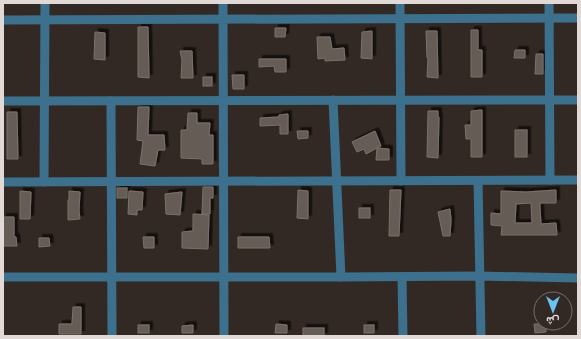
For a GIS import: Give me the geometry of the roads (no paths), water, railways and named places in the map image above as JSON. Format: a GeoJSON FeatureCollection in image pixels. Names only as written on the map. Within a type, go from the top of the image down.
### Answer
{"type":"FeatureCollection","features":[{"type":"Feature","properties":{"kind":"street"},"geometry":{"type":"LineString","coordinates":[[44,182],[45,3]]}},
{"type":"Feature","properties":{"kind":"street"},"geometry":{"type":"LineString","coordinates":[[223,3],[224,336]]}},
{"type":"Feature","properties":{"kind":"street"},"geometry":{"type":"LineString","coordinates":[[400,3],[401,181]]}},
{"type":"Feature","properties":{"kind":"street"},"geometry":{"type":"LineString","coordinates":[[550,3],[550,180]]}},
{"type":"Feature","properties":{"kind":"street"},"geometry":{"type":"LineString","coordinates":[[3,20],[578,18]]}},
{"type":"Feature","properties":{"kind":"street"},"geometry":{"type":"LineString","coordinates":[[333,100],[341,277]]}},
{"type":"Feature","properties":{"kind":"street"},"geometry":{"type":"LineString","coordinates":[[3,101],[578,100]]}},
{"type":"Feature","properties":{"kind":"street"},"geometry":{"type":"LineString","coordinates":[[111,101],[113,277],[112,336]]}},
{"type":"Feature","properties":{"kind":"street"},"geometry":{"type":"LineString","coordinates":[[3,182],[578,180]]}},
{"type":"Feature","properties":{"kind":"street"},"geometry":{"type":"LineString","coordinates":[[478,181],[481,336]]}},
{"type":"Feature","properties":{"kind":"street"},"geometry":{"type":"LineString","coordinates":[[3,276],[479,276],[578,278]]}},
{"type":"Feature","properties":{"kind":"street"},"geometry":{"type":"LineString","coordinates":[[402,277],[403,336]]}}]}
